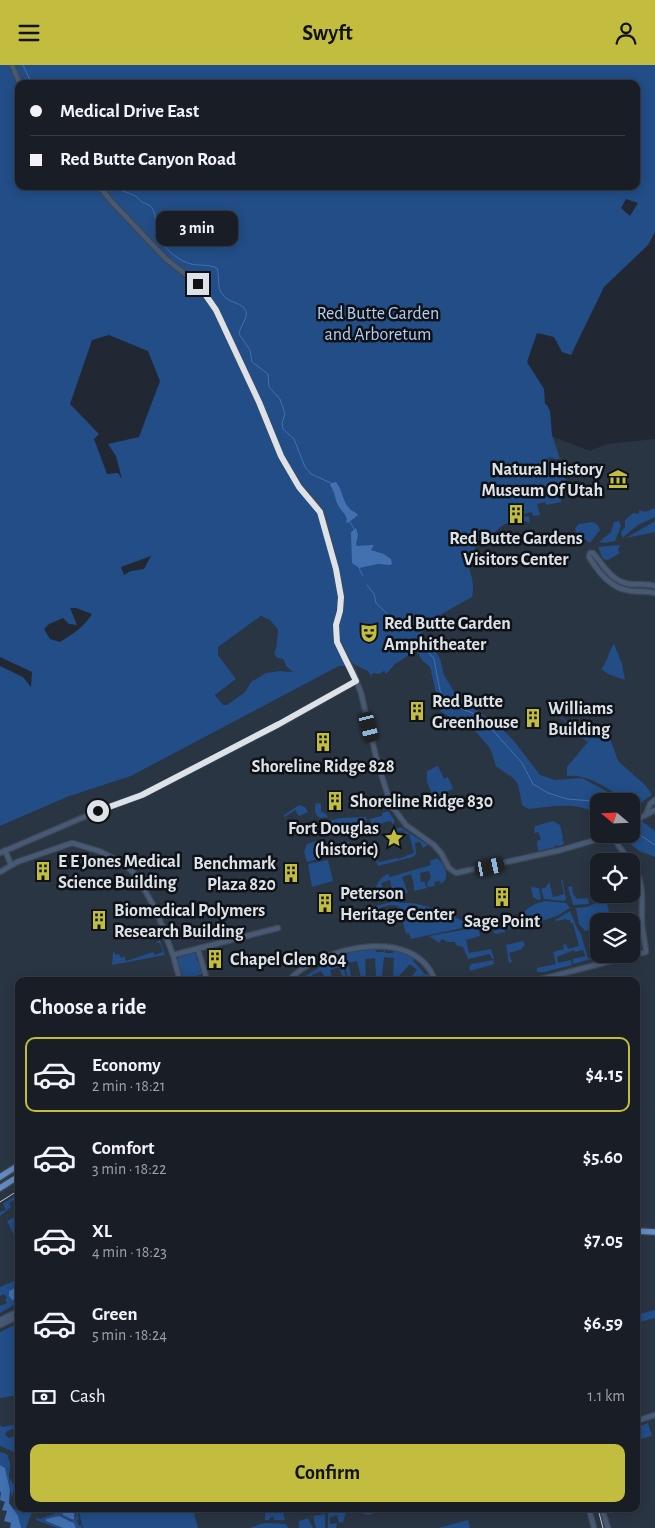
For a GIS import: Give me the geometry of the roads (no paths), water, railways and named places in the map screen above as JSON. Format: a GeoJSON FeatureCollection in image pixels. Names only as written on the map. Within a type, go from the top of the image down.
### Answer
{"type":"FeatureCollection","features":[{"type":"Feature","properties":{"kind":"main road"},"geometry":{"type":"LineString","coordinates":[[0,1177],[15,1168]]}},
{"type":"Feature","properties":{"kind":"main road"},"geometry":{"type":"LineString","coordinates":[[0,1188],[15,1179]]}},
{"type":"Feature","properties":{"kind":"main road"},"geometry":{"type":"LineString","coordinates":[[640,1231],[655,1232]]}},
{"type":"Feature","properties":{"kind":"street"},"geometry":{"type":"LineString","coordinates":[[12,65],[18,80]]}},
{"type":"Feature","properties":{"kind":"street"},"geometry":{"type":"LineString","coordinates":[[102,190],[166,259],[198,284],[216,310],[259,402],[281,456],[299,487],[317,506],[323,518],[341,597],[336,625],[337,642],[356,681],[377,761],[391,805],[406,825],[434,845],[451,871],[461,873],[590,843]]}},
{"type":"Feature","properties":{"kind":"street"},"geometry":{"type":"LineString","coordinates":[[655,585],[628,584],[619,580],[611,575],[593,553],[590,553],[589,557],[593,564],[604,579],[614,586],[628,591],[655,593]]}},
{"type":"Feature","properties":{"kind":"street"},"geometry":{"type":"LineString","coordinates":[[0,853],[98,811],[142,795],[279,724],[356,681]]}},
{"type":"Feature","properties":{"kind":"street"},"geometry":{"type":"LineString","coordinates":[[646,814],[650,803],[655,800]]}},
{"type":"Feature","properties":{"kind":"street"},"geometry":{"type":"LineString","coordinates":[[640,817],[655,810]]}},
{"type":"Feature","properties":{"kind":"street"},"geometry":{"type":"LineString","coordinates":[[0,872],[17,861],[72,843],[111,855],[136,875],[156,910],[179,977]]}},
{"type":"Feature","properties":{"kind":"street"},"geometry":{"type":"LineString","coordinates":[[6,851],[11,865]]}},
{"type":"Feature","properties":{"kind":"street"},"geometry":{"type":"LineString","coordinates":[[549,977],[646,952],[642,923],[640,880]]}},
{"type":"Feature","properties":{"kind":"street"},"geometry":{"type":"LineString","coordinates":[[172,955],[278,928]]}},
{"type":"Feature","properties":{"kind":"street"},"geometry":{"type":"LineString","coordinates":[[294,977],[329,955],[383,946],[392,947],[415,956],[429,969],[433,977]]}},
{"type":"Feature","properties":{"kind":"street"},"geometry":{"type":"LineString","coordinates":[[198,949],[206,977]]}},
{"type":"Feature","properties":{"kind":"street"},"geometry":{"type":"LineString","coordinates":[[0,1320],[15,1313]]}},
{"type":"Feature","properties":{"kind":"street"},"geometry":{"type":"LineString","coordinates":[[0,1325],[15,1318]]}},
{"type":"Feature","properties":{"kind":"street"},"geometry":{"type":"LineString","coordinates":[[640,1420],[655,1415]]}},
{"type":"Feature","properties":{"kind":"street"},"geometry":{"type":"LineString","coordinates":[[590,1512],[594,1528]]}},
{"type":"Feature","properties":{"kind":"street"},"geometry":{"type":"LineString","coordinates":[[603,1512],[608,1528]]}},
{"type":"Feature","properties":{"kind":"waterway"},"geometry":{"type":"LineString","coordinates":[[23,65],[30,80]]}},
{"type":"Feature","properties":{"kind":"waterway"},"geometry":{"type":"LineString","coordinates":[[121,190],[136,196],[152,208],[155,214],[159,237],[172,254],[191,264],[217,268],[219,285],[225,298],[241,306],[246,311],[239,334],[250,350],[252,362],[268,374],[269,387],[280,399],[285,414],[282,423],[283,429],[294,439],[305,467],[311,474],[331,483]]}},
{"type":"Feature","properties":{"kind":"waterway"},"geometry":{"type":"LineString","coordinates":[[350,522],[354,529]]}},
{"type":"Feature","properties":{"kind":"waterway"},"geometry":{"type":"LineString","coordinates":[[359,568],[363,576]]}},
{"type":"Feature","properties":{"kind":"waterway"},"geometry":{"type":"LineString","coordinates":[[367,585],[374,594],[376,603],[400,626]]}},
{"type":"Feature","properties":{"kind":"waterway"},"geometry":{"type":"LineString","coordinates":[[425,648],[434,659],[440,691],[447,703],[480,716],[522,763],[533,784],[548,793],[567,799],[590,801]]}},
{"type":"Feature","properties":{"kind":"waterway"},"geometry":{"type":"LineString","coordinates":[[640,835],[655,845]]}},
{"type":"Feature","properties":{"kind":"tram line"},"geometry":{"type":"LineString","coordinates":[[0,1202],[15,1193]]}},
{"type":"Feature","properties":{"kind":"tram line"},"geometry":{"type":"LineString","coordinates":[[599,1512],[603,1528]]}},
{"type":"Feature","properties":{"kind":"place","name":"Natural History Museum Of Utah"},"geometry":{"type":"Point","coordinates":[618,479]}},
{"type":"Feature","properties":{"kind":"place","name":"Red Butte Gardens Visitors Center"},"geometry":{"type":"Point","coordinates":[516,514]}},
{"type":"Feature","properties":{"kind":"place","name":"Red Butte Garden Amphitheater"},"geometry":{"type":"Point","coordinates":[369,633]}},
{"type":"Feature","properties":{"kind":"place","name":"Red Butte Greenhouse"},"geometry":{"type":"Point","coordinates":[417,711]}},
{"type":"Feature","properties":{"kind":"place","name":"Williams Building"},"geometry":{"type":"Point","coordinates":[533,718]}},
{"type":"Feature","properties":{"kind":"place","name":"Shoreline Ridge 828"},"geometry":{"type":"Point","coordinates":[323,742]}},
{"type":"Feature","properties":{"kind":"place","name":"Shoreline Ridge 830"},"geometry":{"type":"Point","coordinates":[335,801]}},
{"type":"Feature","properties":{"kind":"place","name":"Fort Douglas (historic)"},"geometry":{"type":"Point","coordinates":[394,838]}},
{"type":"Feature","properties":{"kind":"place","name":"E E Jones Medical Science Building"},"geometry":{"type":"Point","coordinates":[43,871]}},
{"type":"Feature","properties":{"kind":"place","name":"Benchmark Plaza 820"},"geometry":{"type":"Point","coordinates":[291,873]}},
{"type":"Feature","properties":{"kind":"place","name":"Sage Point"},"geometry":{"type":"Point","coordinates":[502,897]}},
{"type":"Feature","properties":{"kind":"place","name":"Peterson Heritage Center"},"geometry":{"type":"Point","coordinates":[325,903]}},
{"type":"Feature","properties":{"kind":"place","name":"Biomedical Polymers Research Building"},"geometry":{"type":"Point","coordinates":[99,920]}},
{"type":"Feature","properties":{"kind":"place","name":"Chapel Glen 804"},"geometry":{"type":"Point","coordinates":[215,959]}},
{"type":"Feature","properties":{"kind":"park label","name":"Red Butte Garden and Arboretum"},"geometry":{"type":"Point","coordinates":[378,324]}}]}
